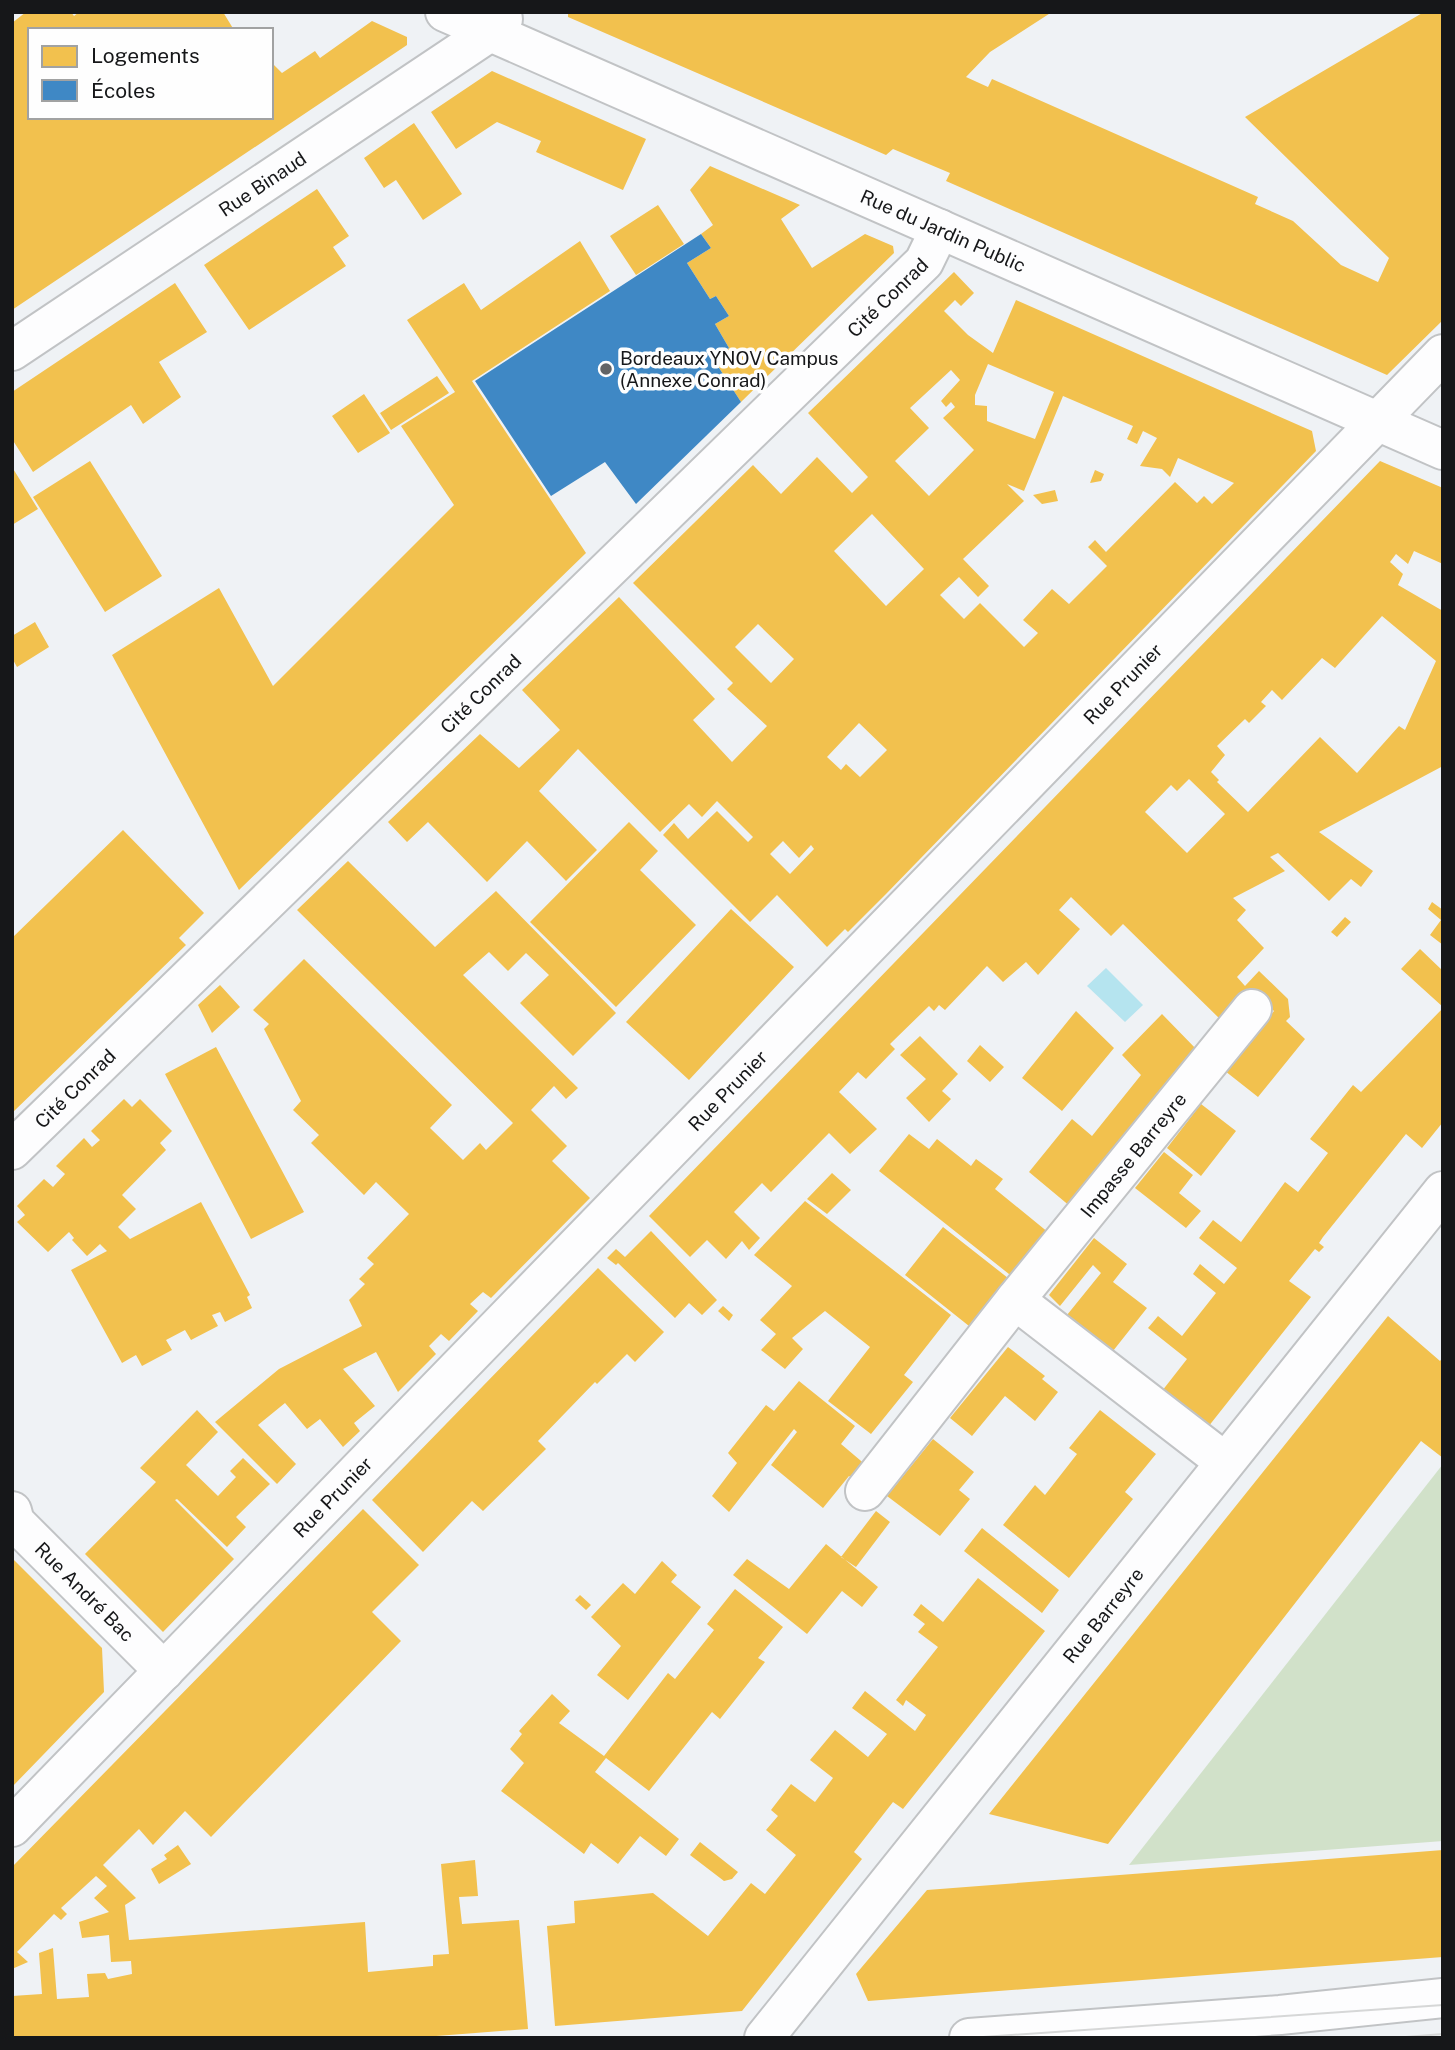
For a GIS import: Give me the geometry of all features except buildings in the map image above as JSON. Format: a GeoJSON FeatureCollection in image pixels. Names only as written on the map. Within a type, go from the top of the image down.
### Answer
{"type":"FeatureCollection","features":[{"type":"Feature","properties":{"kind":"street","name":"Rue du Jardin Public"},"geometry":{"type":"LineString","coordinates":[[445,12],[500,22],[940,229],[1443,450]]}},
{"type":"Feature","properties":{"kind":"street","name":"Rue Binaud"},"geometry":{"type":"LineString","coordinates":[[12,351],[500,22]]}},
{"type":"Feature","properties":{"kind":"street","name":"Cité Conrad"},"geometry":{"type":"LineString","coordinates":[[12,1150],[924,262],[940,229]]}},
{"type":"Feature","properties":{"kind":"street","name":"Rue Prunier"},"geometry":{"type":"LineString","coordinates":[[12,1827],[1443,354]]}},
{"type":"Feature","properties":{"kind":"street","name":"Impasse Barreyre"},"geometry":{"type":"LineString","coordinates":[[865,1491],[1015,1300],[1252,1009]]}},
{"type":"Feature","properties":{"kind":"street","name":"Rue Barreyre"},"geometry":{"type":"LineString","coordinates":[[764,2038],[1443,1191]]}},
{"type":"Feature","properties":{"kind":"street"},"geometry":{"type":"LineString","coordinates":[[1015,1300],[1226,1462]]}},
{"type":"Feature","properties":{"kind":"street","name":"Rue André Bac"},"geometry":{"type":"LineString","coordinates":[[12,1511],[15,1522],[164,1671]]}},
{"type":"Feature","properties":{"kind":"street"},"geometry":{"type":"LineString","coordinates":[[969,2038],[1280,2015],[1443,1998]]}},
{"type":"Feature","properties":{"kind":"green space"},"geometry":{"type":"Polygon","coordinates":[[[1443,1464],[1443,1841],[1129,1865],[1443,1464]]]}},
{"type":"Feature","properties":{"kind":"water"},"geometry":{"type":"Polygon","coordinates":[[[1106,968],[1143,1005],[1125,1022],[1087,986],[1106,968]]]}},
{"type":"Feature","properties":{"kind":"tram line"},"geometry":{"type":"LineString","coordinates":[[969,2038],[1443,2005]]}},
{"type":"Feature","properties":{"kind":"tram line"},"geometry":{"type":"LineString","coordinates":[[1393,2038],[1443,2034]]}},
{"type":"Feature","properties":{"kind":"place","name":"Bordeaux YNOV Campus (Annexe Conrad)"},"geometry":{"type":"Point","coordinates":[606,369]}}]}
